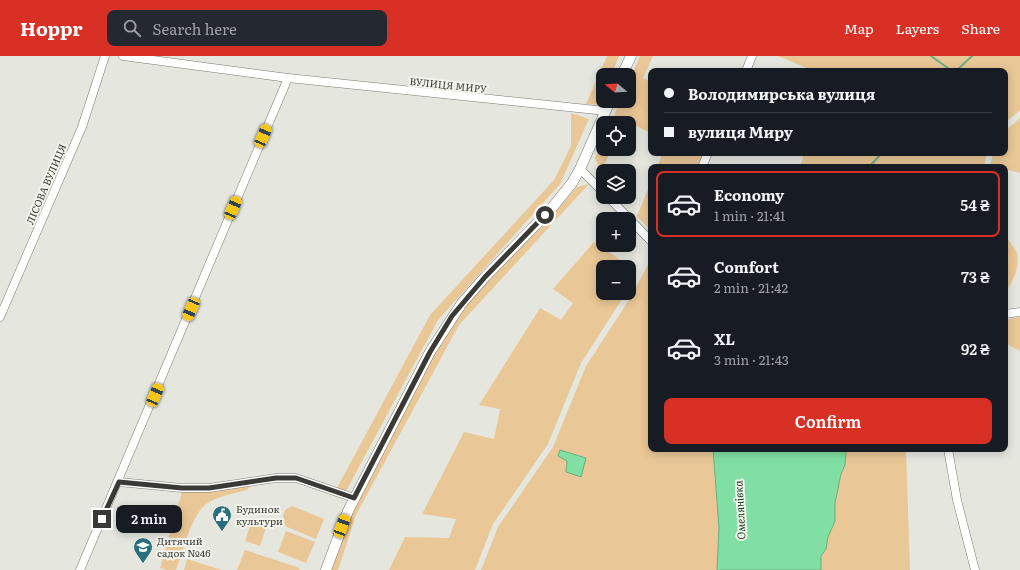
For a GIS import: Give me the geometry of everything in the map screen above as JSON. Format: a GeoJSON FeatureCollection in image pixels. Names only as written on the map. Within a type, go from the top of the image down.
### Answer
{"type":"FeatureCollection","features":[{"type":"Feature","properties":{"kind":"main road"},"geometry":{"type":"LineString","coordinates":[[625,68],[631,56]]}},
{"type":"Feature","properties":{"kind":"main road"},"geometry":{"type":"LineString","coordinates":[[326,570],[354,498],[426,359],[452,316],[485,277],[551,209],[572,183],[607,108]]}},
{"type":"Feature","properties":{"kind":"street","name":"ЛІСОВА ВУЛИЦЯ"},"geometry":{"type":"LineString","coordinates":[[0,317],[82,127],[104,56]]}},
{"type":"Feature","properties":{"kind":"street","name":"ВУЛИЦЯ МИРУ"},"geometry":{"type":"LineString","coordinates":[[123,56],[288,78],[606,111]]}},
{"type":"Feature","properties":{"kind":"street"},"geometry":{"type":"LineString","coordinates":[[747,68],[752,56]]}},
{"type":"Feature","properties":{"kind":"street"},"geometry":{"type":"LineString","coordinates":[[80,570],[119,482],[288,78]]}},
{"type":"Feature","properties":{"kind":"street"},"geometry":{"type":"LineString","coordinates":[[580,168],[596,185]]}},
{"type":"Feature","properties":{"kind":"street"},"geometry":{"type":"LineString","coordinates":[[615,204],[648,238]]}},
{"type":"Feature","properties":{"kind":"street"},"geometry":{"type":"LineString","coordinates":[[1008,314],[1020,312]]}},
{"type":"Feature","properties":{"kind":"street"},"geometry":{"type":"LineString","coordinates":[[949,452],[958,500],[975,570]]}},
{"type":"Feature","properties":{"kind":"street"},"geometry":{"type":"LineString","coordinates":[[119,482],[182,488],[209,488],[276,478],[296,478],[354,498]]}},
{"type":"Feature","properties":{"kind":"shaded area"},"geometry":{"type":"Polygon","coordinates":[[[607,56],[619,56],[614,68],[602,68],[607,56]]]}},
{"type":"Feature","properties":{"kind":"shaded area"},"geometry":{"type":"Polygon","coordinates":[[[640,56],[653,56],[643,78],[648,80],[648,132],[636,126],[636,116],[614,116],[617,108],[636,108],[636,68],[635,68],[640,56]]]}},
{"type":"Feature","properties":{"kind":"shaded area"},"geometry":{"type":"Polygon","coordinates":[[[778,56],[1020,56],[1020,110],[1008,120],[1008,68],[807,68],[778,56]]]}},
{"type":"Feature","properties":{"kind":"shaded area"},"geometry":{"type":"Polygon","coordinates":[[[596,81],[596,105],[586,104],[596,81]]]}},
{"type":"Feature","properties":{"kind":"shaded area"},"geometry":{"type":"Polygon","coordinates":[[[571,113],[589,119],[560,184],[438,320],[346,491],[337,488],[430,315],[554,180],[571,146],[571,113]]]}},
{"type":"Feature","properties":{"kind":"shaded area"},"geometry":{"type":"Polygon","coordinates":[[[1020,118],[1020,173],[1008,170],[1008,164],[990,164],[992,156],[1008,156],[1008,128],[1020,118]]]}},
{"type":"Feature","properties":{"kind":"shaded area"},"geometry":{"type":"Polygon","coordinates":[[[596,156],[608,156],[604,164],[598,164],[595,158],[596,156]]]}},
{"type":"Feature","properties":{"kind":"shaded area"},"geometry":{"type":"Polygon","coordinates":[[[662,156],[704,156],[700,164],[658,164],[662,156]]]}},
{"type":"Feature","properties":{"kind":"shaded area"},"geometry":{"type":"Polygon","coordinates":[[[803,156],[986,156],[985,164],[801,164],[803,156]]]}},
{"type":"Feature","properties":{"kind":"shaded area"},"geometry":{"type":"Polygon","coordinates":[[[589,184],[459,325],[356,515],[338,570],[329,570],[351,511],[434,355],[456,318],[488,279],[545,224],[577,187],[589,184]]]}},
{"type":"Feature","properties":{"kind":"shaded area"},"geometry":{"type":"Polygon","coordinates":[[[648,189],[648,228],[637,216],[648,189]]]}},
{"type":"Feature","properties":{"kind":"shaded area"},"geometry":{"type":"Polygon","coordinates":[[[1008,239],[1016,251],[1018,258],[1017,269],[1008,288],[1008,239]]]}},
{"type":"Feature","properties":{"kind":"shaded area"},"geometry":{"type":"Polygon","coordinates":[[[594,242],[596,243],[596,252],[609,252],[621,260],[596,260],[596,300],[622,300],[581,363],[548,444],[493,524],[475,570],[389,570],[405,537],[449,538],[456,519],[422,514],[464,432],[494,439],[500,409],[479,405],[540,308],[561,320],[573,303],[553,289],[594,242]]]}},
{"type":"Feature","properties":{"kind":"shaded area"},"geometry":{"type":"Polygon","coordinates":[[[648,265],[648,452],[713,452],[719,528],[717,570],[481,570],[498,527],[553,447],[586,366],[629,300],[636,300],[636,287],[648,265]]]}},
{"type":"Feature","properties":{"kind":"shaded area"},"geometry":{"type":"Polygon","coordinates":[[[1020,318],[1020,351],[1008,345],[1008,319],[1020,318]]]}},
{"type":"Feature","properties":{"kind":"shaded area"},"geometry":{"type":"Polygon","coordinates":[[[906,452],[910,570],[821,570],[821,556],[826,549],[828,537],[835,521],[835,503],[841,474],[845,465],[846,453],[906,452]]]}},
{"type":"Feature","properties":{"kind":"shaded area"},"geometry":{"type":"Polygon","coordinates":[[[250,485],[247,490],[220,497],[206,504],[192,525],[176,570],[160,568],[182,492],[209,492],[250,485]]]}},
{"type":"Feature","properties":{"kind":"shaded area"},"geometry":{"type":"Polygon","coordinates":[[[292,506],[324,519],[316,539],[285,526],[283,516],[285,510],[292,506]]]}},
{"type":"Feature","properties":{"kind":"shaded area"},"geometry":{"type":"Polygon","coordinates":[[[252,520],[267,525],[260,546],[245,541],[252,520]]]}},
{"type":"Feature","properties":{"kind":"shaded area"},"geometry":{"type":"Polygon","coordinates":[[[286,531],[315,542],[306,563],[278,552],[286,531]]]}},
{"type":"Feature","properties":{"kind":"shaded area"},"geometry":{"type":"Polygon","coordinates":[[[245,550],[300,568],[299,570],[237,570],[245,550]]]}},
{"type":"Feature","properties":{"kind":"shaded area"},"geometry":{"type":"Polygon","coordinates":[[[187,559],[222,570],[184,570],[187,559]]]}},
{"type":"Feature","properties":{"kind":"water"},"geometry":{"type":"Polygon","coordinates":[[[560,450],[586,458],[581,477],[566,472],[567,461],[558,456],[560,450]]]}},
{"type":"Feature","properties":{"kind":"water"},"geometry":{"type":"Polygon","coordinates":[[[713,452],[846,452],[845,465],[841,474],[835,503],[835,521],[828,537],[826,549],[821,556],[821,570],[717,570],[719,528],[713,452]]]}},
{"type":"Feature","properties":{"kind":"waterway"},"geometry":{"type":"LineString","coordinates":[[931,56],[948,68]]}},
{"type":"Feature","properties":{"kind":"waterway","name":"Омелянівка"},"geometry":{"type":"LineString","coordinates":[[959,68],[972,56]]}},
{"type":"Feature","properties":{"kind":"waterway","name":"Омелянівка"},"geometry":{"type":"LineString","coordinates":[[872,164],[879,156]]}},
{"type":"Feature","properties":{"kind":"place","name":"Будинок культури"},"geometry":{"type":"Point","coordinates":[222,532]}},
{"type":"Feature","properties":{"kind":"place","name":"Дитячий садок №46"},"geometry":{"type":"Point","coordinates":[143,564]}},
{"type":"Feature","properties":{"kind":"route"},"geometry":{"type":"LineString","coordinates":[[102,519],[119,482],[182,488],[209,488],[232,486],[276,478],[296,478],[354,498],[409,390],[452,316],[485,277],[545,215]]}}]}
